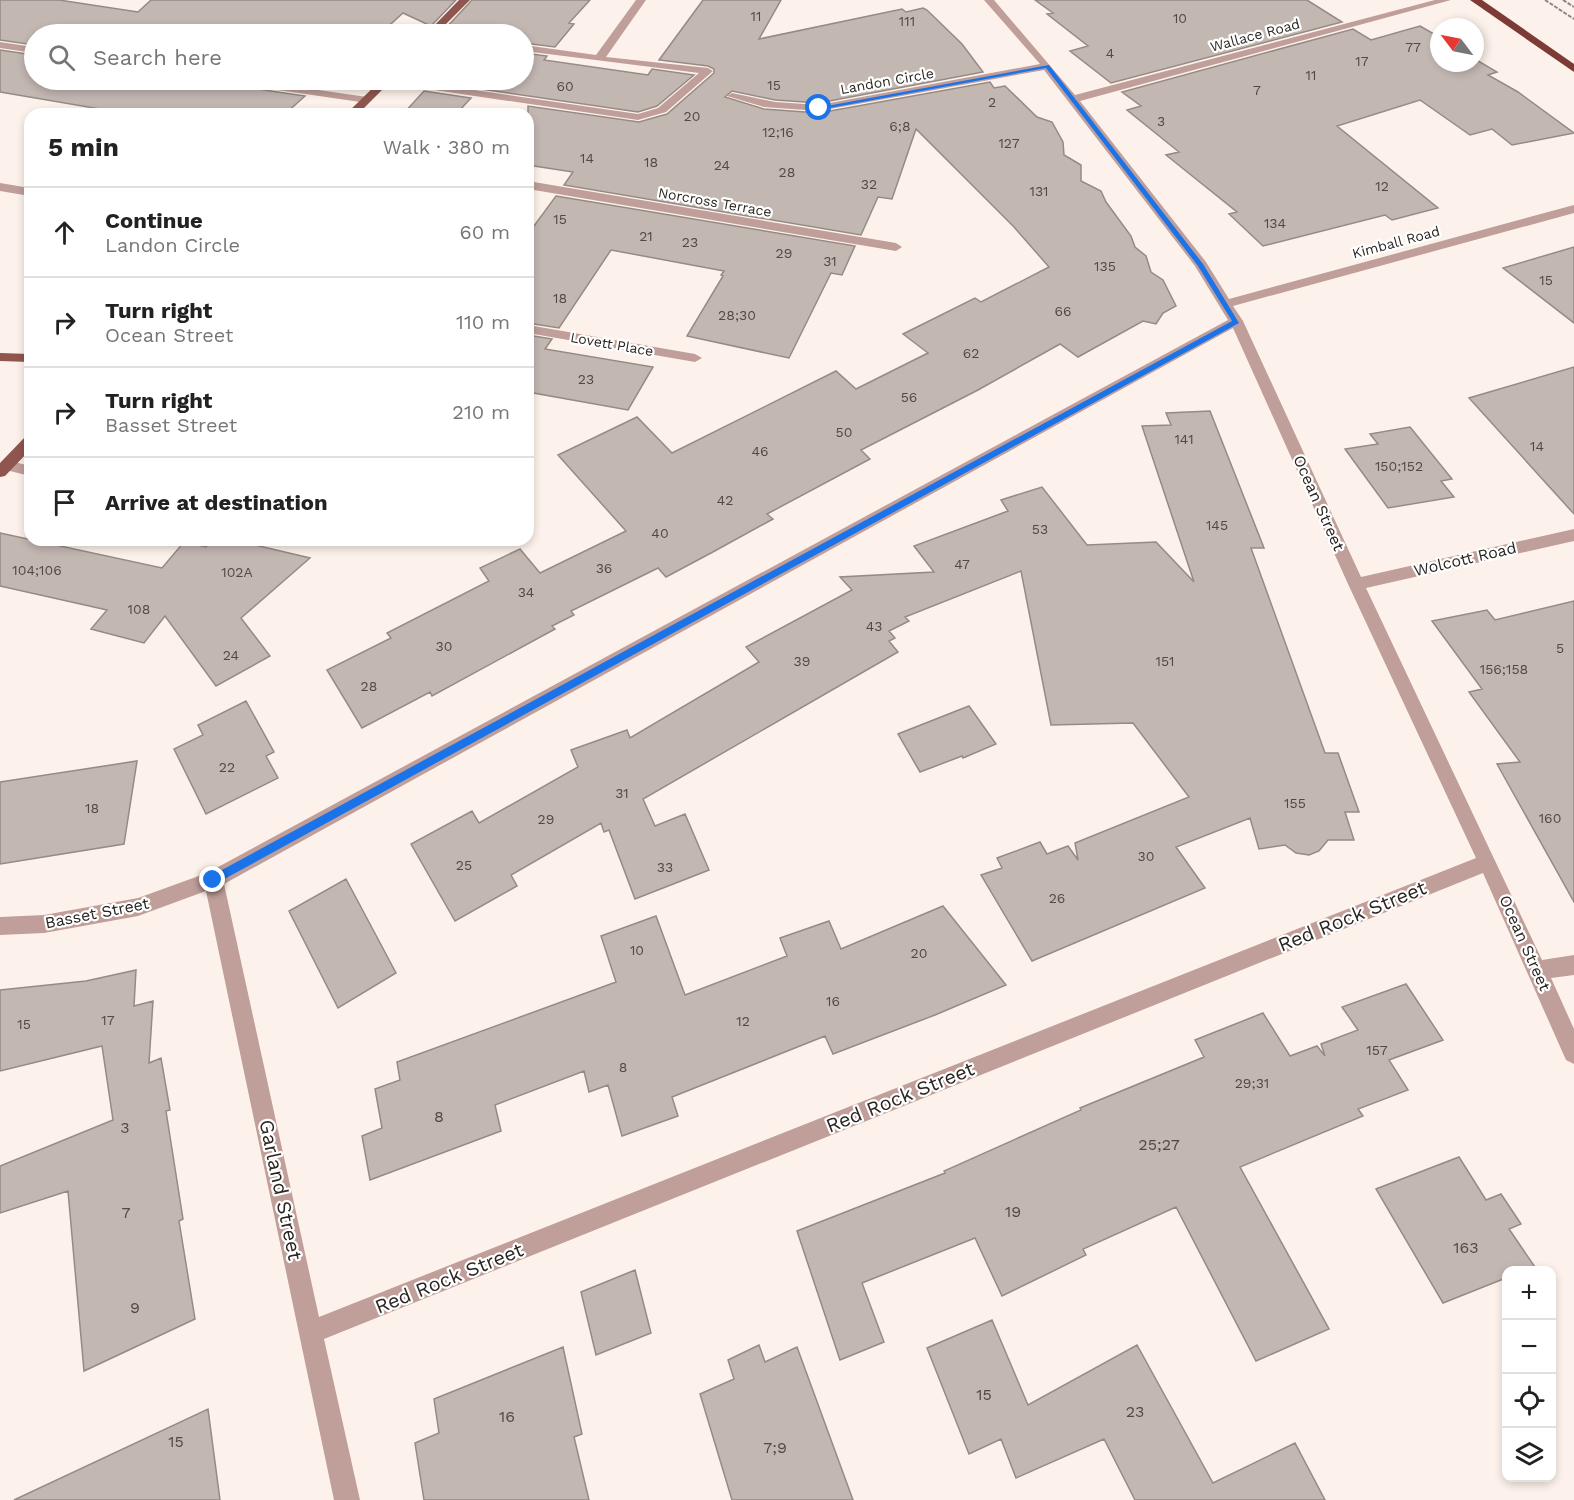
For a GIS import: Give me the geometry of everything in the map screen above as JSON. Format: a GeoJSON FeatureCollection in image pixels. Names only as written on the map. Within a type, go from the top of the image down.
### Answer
{"type":"FeatureCollection","features":[{"type":"Feature","properties":{"kind":"highway"},"geometry":{"type":"LineString","coordinates":[[1475,0],[1574,69]]}},
{"type":"Feature","properties":{"kind":"main road"},"geometry":{"type":"LineString","coordinates":[[441,24],[465,0]]}},
{"type":"Feature","properties":{"kind":"main road"},"geometry":{"type":"LineString","coordinates":[[358,108],[376,90]]}},
{"type":"Feature","properties":{"kind":"main road"},"geometry":{"type":"LineString","coordinates":[[0,357],[24,358]]}},
{"type":"Feature","properties":{"kind":"main road"},"geometry":{"type":"LineString","coordinates":[[3,469],[24,447]]}},
{"type":"Feature","properties":{"kind":"street"},"geometry":{"type":"LineString","coordinates":[[599,58],[641,0]]}},
{"type":"Feature","properties":{"kind":"street","name":"Ocean Street"},"geometry":{"type":"LineString","coordinates":[[989,0],[1047,66],[1201,265],[1236,321],[1356,584],[1538,970],[1574,1053]]}},
{"type":"Feature","properties":{"kind":"street","name":"Wallace Road"},"geometry":{"type":"LineString","coordinates":[[1073,99],[1446,0]]}},
{"type":"Feature","properties":{"kind":"street"},"geometry":{"type":"LineString","coordinates":[[0,45],[24,49]]}},
{"type":"Feature","properties":{"kind":"street"},"geometry":{"type":"LineString","coordinates":[[455,90],[638,117],[663,110],[708,71],[534,49]]}},
{"type":"Feature","properties":{"kind":"street","name":"Landon Circle"},"geometry":{"type":"LineString","coordinates":[[732,96],[760,104],[788,108],[819,108],[1047,66]]}},
{"type":"Feature","properties":{"kind":"street"},"geometry":{"type":"LineString","coordinates":[[298,90],[366,100]]}},
{"type":"Feature","properties":{"kind":"street","name":"Norcross Terrace"},"geometry":{"type":"LineString","coordinates":[[534,186],[896,247]]}},
{"type":"Feature","properties":{"kind":"street"},"geometry":{"type":"LineString","coordinates":[[0,188],[24,191]]}},
{"type":"Feature","properties":{"kind":"street","name":"Kimball Road"},"geometry":{"type":"LineString","coordinates":[[1226,304],[1574,209]]}},
{"type":"Feature","properties":{"kind":"street","name":"Basset Street"},"geometry":{"type":"LineString","coordinates":[[0,926],[44,924],[138,907],[213,880],[1236,321]]}},
{"type":"Feature","properties":{"kind":"street","name":"Lovett Place"},"geometry":{"type":"LineString","coordinates":[[534,330],[695,358]]}},
{"type":"Feature","properties":{"kind":"street"},"geometry":{"type":"LineString","coordinates":[[3,469],[24,471]]}},
{"type":"Feature","properties":{"kind":"street","name":"Wolcott Road"},"geometry":{"type":"LineString","coordinates":[[1356,584],[1574,535]]}},
{"type":"Feature","properties":{"kind":"street","name":"Red Rock Street"},"geometry":{"type":"LineString","coordinates":[[312,1332],[1488,862]]}},
{"type":"Feature","properties":{"kind":"street","name":"Garland Street"},"geometry":{"type":"LineString","coordinates":[[213,880],[347,1500]]}},
{"type":"Feature","properties":{"kind":"street"},"geometry":{"type":"LineString","coordinates":[[1538,970],[1574,965]]}},
{"type":"Feature","properties":{"kind":"path"},"geometry":{"type":"LineString","coordinates":[[1545,0],[1574,19]]}},
{"type":"Feature","properties":{"kind":"path"},"geometry":{"type":"LineString","coordinates":[[1563,0],[1574,7]]}},
{"type":"Feature","properties":{"kind":"building"},"geometry":{"type":"Polygon","coordinates":[[[0,0],[59,0],[138,12],[151,0],[456,0],[433,24],[427,24],[403,13],[391,24],[24,24],[24,44],[0,40],[0,0]]]}},
{"type":"Feature","properties":{"kind":"building"},"geometry":{"type":"Polygon","coordinates":[[[472,0],[590,0],[569,23],[574,24],[555,47],[534,44],[534,24],[450,24],[472,0]]]}},
{"type":"Feature","properties":{"kind":"building"},"geometry":{"type":"Polygon","coordinates":[[[703,0],[781,0],[759,39],[902,9],[906,12],[923,8],[962,44],[983,72],[819,103],[775,100],[732,91],[725,97],[764,109],[819,113],[990,82],[994,88],[1005,86],[1037,117],[1052,122],[1063,142],[1064,155],[1081,165],[1081,181],[1101,191],[1106,202],[1131,236],[1135,247],[1146,256],[1151,272],[1163,280],[1176,306],[1163,313],[1156,324],[1143,321],[1078,357],[1060,344],[978,390],[861,450],[870,459],[767,514],[773,519],[666,577],[658,568],[571,611],[574,615],[552,626],[555,629],[432,696],[430,692],[362,728],[327,670],[391,638],[387,633],[489,581],[480,568],[520,549],[540,573],[626,531],[558,455],[637,417],[672,453],[836,371],[856,389],[928,353],[903,334],[975,298],[981,302],[1049,267],[1014,227],[916,129],[892,199],[878,197],[861,235],[564,185],[573,172],[534,166],[534,108],[528,108],[528,106],[639,122],[667,114],[714,73],[714,69],[708,66],[659,60],[703,0]]]}},
{"type":"Feature","properties":{"kind":"building"},"geometry":{"type":"Polygon","coordinates":[[[1035,0],[1307,0],[1342,22],[1111,83],[1070,51],[1088,46],[1047,14],[1053,13],[1035,0]]]}},
{"type":"Feature","properties":{"kind":"building"},"geometry":{"type":"Polygon","coordinates":[[[1420,26],[1430,32],[1430,72],[1484,72],[1484,64],[1497,72],[1488,75],[1518,92],[1574,133],[1512,145],[1492,129],[1470,135],[1420,100],[1337,126],[1438,208],[1392,220],[1385,215],[1263,246],[1229,214],[1237,212],[1166,155],[1179,152],[1127,110],[1141,106],[1122,92],[1353,29],[1371,40],[1420,26]]]}},
{"type":"Feature","properties":{"kind":"building"},"geometry":{"type":"Polygon","coordinates":[[[0,50],[24,54],[24,90],[264,90],[305,96],[292,108],[94,108],[0,92],[0,50]]]}},
{"type":"Feature","properties":{"kind":"building"},"geometry":{"type":"Polygon","coordinates":[[[534,54],[547,56],[544,60],[648,75],[652,69],[694,75],[657,106],[638,112],[487,90],[534,90],[534,54]]]}},
{"type":"Feature","properties":{"kind":"building"},"geometry":{"type":"Polygon","coordinates":[[[424,91],[471,98],[462,108],[408,108],[424,91]]]}},
{"type":"Feature","properties":{"kind":"building"},"geometry":{"type":"Polygon","coordinates":[[[556,196],[855,246],[842,275],[831,273],[789,358],[687,336],[724,271],[611,250],[559,328],[534,324],[534,226],[556,196]]]}},
{"type":"Feature","properties":{"kind":"building"},"geometry":{"type":"Polygon","coordinates":[[[1574,247],[1574,323],[1503,268],[1574,247]]]}},
{"type":"Feature","properties":{"kind":"building"},"geometry":{"type":"Polygon","coordinates":[[[534,336],[552,339],[545,349],[653,367],[628,410],[534,393],[534,336]]]}},
{"type":"Feature","properties":{"kind":"building"},"geometry":{"type":"Polygon","coordinates":[[[1574,367],[1574,514],[1469,398],[1574,367]]]}},
{"type":"Feature","properties":{"kind":"building"},"geometry":{"type":"Polygon","coordinates":[[[1210,411],[1264,548],[1251,548],[1325,753],[1338,753],[1359,812],[1345,812],[1354,840],[1328,840],[1319,851],[1309,855],[1296,853],[1285,845],[1259,849],[1250,818],[1176,847],[1205,888],[1032,961],[981,875],[1002,868],[997,858],[1040,842],[1047,854],[1068,846],[1078,860],[1075,843],[1189,797],[1133,723],[1051,725],[1021,571],[905,617],[909,621],[889,631],[895,638],[889,641],[898,652],[643,799],[655,826],[685,814],[709,870],[635,899],[609,830],[604,832],[601,823],[511,875],[517,886],[455,921],[411,844],[472,811],[479,823],[578,767],[571,750],[627,730],[630,738],[759,662],[746,647],[852,590],[840,577],[934,572],[914,546],[1008,511],[1001,500],[1042,487],[1087,545],[1156,542],[1194,582],[1142,426],[1171,425],[1166,413],[1210,411]]]}},
{"type":"Feature","properties":{"kind":"building"},"geometry":{"type":"Polygon","coordinates":[[[1410,427],[1452,479],[1441,481],[1454,497],[1388,508],[1345,449],[1378,444],[1370,434],[1410,427]]]}},
{"type":"Feature","properties":{"kind":"building"},"geometry":{"type":"Polygon","coordinates":[[[0,533],[24,538],[24,546],[60,546],[162,568],[181,546],[259,546],[310,558],[241,618],[270,656],[216,686],[165,616],[144,643],[91,629],[107,610],[0,586],[0,533]]]}},
{"type":"Feature","properties":{"kind":"building"},"geometry":{"type":"Polygon","coordinates":[[[1574,601],[1574,902],[1497,764],[1520,762],[1469,692],[1482,689],[1432,621],[1487,610],[1495,620],[1574,601]]]}},
{"type":"Feature","properties":{"kind":"building"},"geometry":{"type":"Polygon","coordinates":[[[246,701],[274,752],[266,756],[278,778],[206,814],[174,749],[203,735],[198,725],[246,701]]]}},
{"type":"Feature","properties":{"kind":"building"},"geometry":{"type":"Polygon","coordinates":[[[969,706],[996,744],[920,772],[898,734],[969,706]]]}},
{"type":"Feature","properties":{"kind":"building"},"geometry":{"type":"Polygon","coordinates":[[[137,761],[124,844],[0,864],[0,782],[137,761]]]}},
{"type":"Feature","properties":{"kind":"building"},"geometry":{"type":"Polygon","coordinates":[[[346,879],[396,973],[338,1008],[289,911],[346,879]]]}},
{"type":"Feature","properties":{"kind":"building"},"geometry":{"type":"Polygon","coordinates":[[[943,906],[1006,985],[833,1054],[825,1036],[672,1097],[678,1116],[622,1136],[608,1085],[589,1092],[584,1071],[495,1105],[501,1131],[370,1180],[362,1136],[382,1128],[375,1089],[400,1080],[397,1062],[616,982],[601,936],[656,916],[685,995],[787,956],[780,938],[829,921],[841,949],[943,906]]]}},
{"type":"Feature","properties":{"kind":"building"},"geometry":{"type":"Polygon","coordinates":[[[136,970],[134,1006],[153,1001],[149,1063],[161,1058],[170,1110],[166,1111],[183,1219],[179,1221],[195,1319],[84,1371],[68,1191],[0,1213],[0,1166],[113,1120],[102,1046],[0,1071],[0,990],[86,981],[136,970]]]}},
{"type":"Feature","properties":{"kind":"building"},"geometry":{"type":"Polygon","coordinates":[[[1406,984],[1443,1040],[1389,1060],[1408,1090],[1358,1109],[1363,1116],[1240,1167],[1329,1329],[1256,1361],[1176,1207],[1083,1249],[1086,1255],[1002,1296],[975,1238],[862,1283],[884,1342],[840,1360],[797,1231],[945,1173],[944,1171],[1081,1110],[1080,1108],[1204,1057],[1195,1040],[1263,1013],[1290,1056],[1317,1046],[1325,1056],[1321,1044],[1358,1030],[1342,1007],[1406,984]]]}},
{"type":"Feature","properties":{"kind":"building"},"geometry":{"type":"Polygon","coordinates":[[[1459,1157],[1486,1200],[1501,1194],[1521,1224],[1509,1229],[1534,1266],[1502,1266],[1502,1280],[1443,1303],[1376,1189],[1459,1157]]]}},
{"type":"Feature","properties":{"kind":"building"},"geometry":{"type":"Polygon","coordinates":[[[635,1270],[651,1333],[596,1355],[581,1292],[635,1270]]]}},
{"type":"Feature","properties":{"kind":"building"},"geometry":{"type":"Polygon","coordinates":[[[992,1320],[1028,1405],[1137,1345],[1213,1483],[1295,1443],[1325,1500],[1135,1500],[1104,1439],[1016,1478],[1001,1439],[969,1454],[927,1348],[992,1320]]]}},
{"type":"Feature","properties":{"kind":"building"},"geometry":{"type":"Polygon","coordinates":[[[759,1345],[765,1362],[797,1347],[853,1500],[732,1500],[700,1394],[734,1379],[728,1360],[759,1345]]]}},
{"type":"Feature","properties":{"kind":"building"},"geometry":{"type":"Polygon","coordinates":[[[563,1347],[582,1434],[574,1437],[589,1500],[424,1500],[415,1443],[439,1433],[434,1399],[563,1347]]]}},
{"type":"Feature","properties":{"kind":"building"},"geometry":{"type":"Polygon","coordinates":[[[208,1409],[220,1500],[14,1500],[208,1409]]]}},
{"type":"Feature","properties":{"kind":"route"},"geometry":{"type":"LineString","coordinates":[[213,880],[1236,321],[1201,265],[1047,66],[819,108]]}}]}
